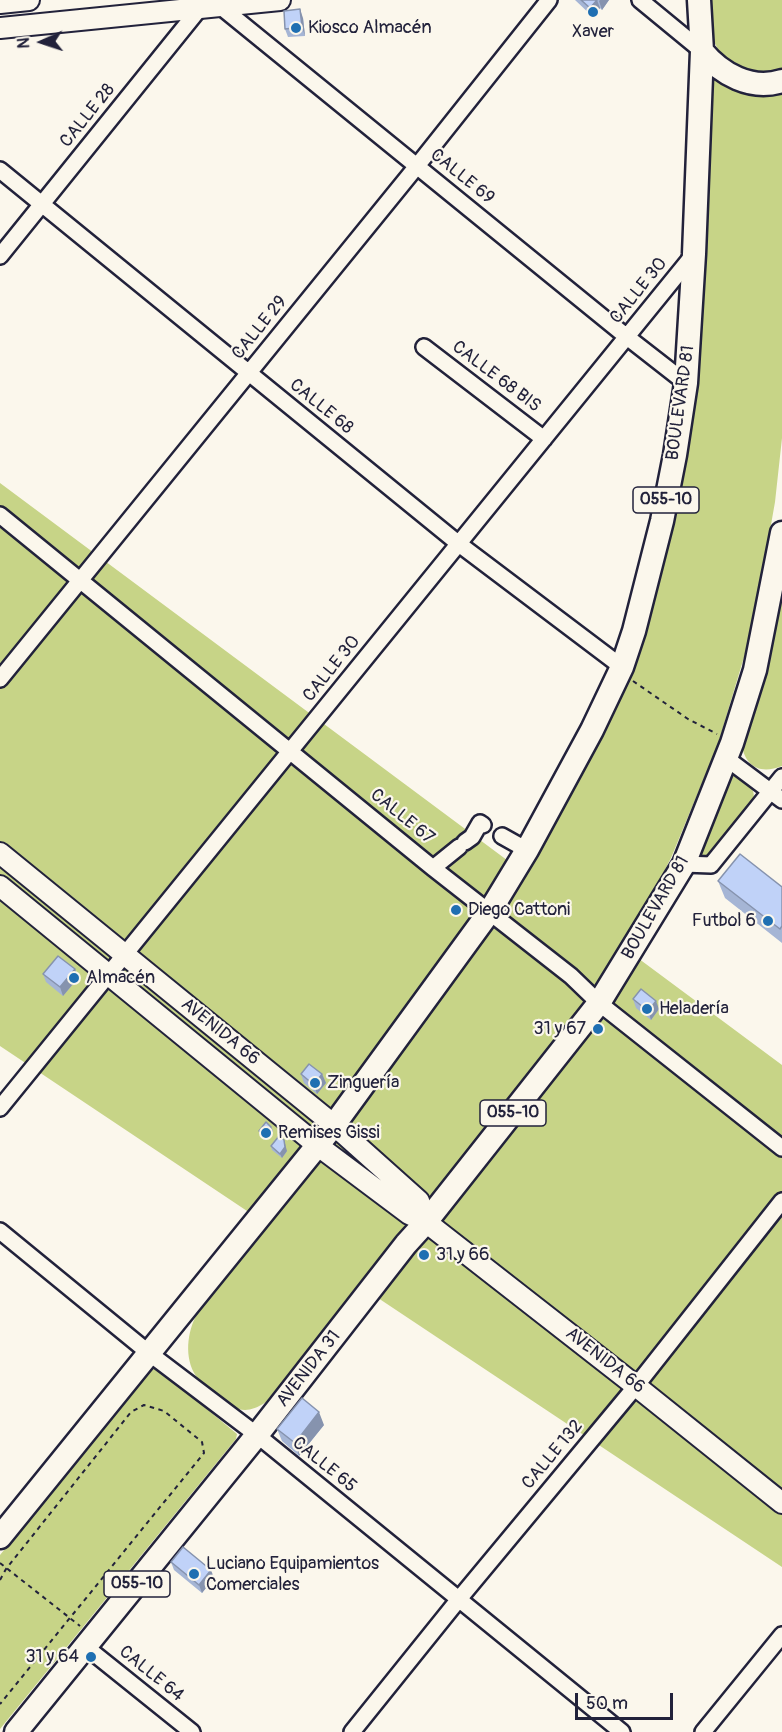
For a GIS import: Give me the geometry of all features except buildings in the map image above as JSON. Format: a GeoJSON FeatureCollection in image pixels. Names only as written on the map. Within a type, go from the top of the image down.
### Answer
{"type":"FeatureCollection","features":[{"type":"Feature","properties":{"kind":"highway","name":"BOULEVARD 81"},"geometry":{"type":"LineString","coordinates":[[490,911],[527,850],[592,730],[621,669],[634,631],[662,521],[686,383],[702,51],[699,0]]}},
{"type":"Feature","properties":{"kind":"highway"},"geometry":{"type":"LineString","coordinates":[[702,51],[713,64],[743,81],[760,84],[782,81]]}},
{"type":"Feature","properties":{"kind":"highway","name":"BOULEVARD 81"},"geometry":{"type":"LineString","coordinates":[[599,1003],[684,864],[729,750],[755,670],[781,545]]}},
{"type":"Feature","properties":{"kind":"highway","name":"055-10"},"geometry":{"type":"LineString","coordinates":[[0,1537],[334,1125],[490,911]]}},
{"type":"Feature","properties":{"kind":"highway","name":"AVENIDA 31"},"geometry":{"type":"LineString","coordinates":[[16,1732],[257,1436],[406,1244],[426,1222],[599,1003]]}},
{"type":"Feature","properties":{"kind":"main road"},"geometry":{"type":"LineString","coordinates":[[0,3],[29,0]]}},
{"type":"Feature","properties":{"kind":"main road"},"geometry":{"type":"LineString","coordinates":[[0,28],[210,4],[280,0]]}},
{"type":"Feature","properties":{"kind":"main road","name":"AVENIDA 66"},"geometry":{"type":"LineString","coordinates":[[0,853],[334,1125],[419,1201],[426,1222]]}},
{"type":"Feature","properties":{"kind":"main road","name":"AVENIDA 66"},"geometry":{"type":"LineString","coordinates":[[0,886],[317,1145],[409,1214],[426,1222],[782,1503]]}},
{"type":"Feature","properties":{"kind":"street","name":"CALLE 29"},"geometry":{"type":"LineString","coordinates":[[0,679],[549,0]]}},
{"type":"Feature","properties":{"kind":"street"},"geometry":{"type":"LineString","coordinates":[[639,0],[702,51]]}},
{"type":"Feature","properties":{"kind":"street","name":"CALLE 69"},"geometry":{"type":"LineString","coordinates":[[210,4],[417,166],[686,383]]}},
{"type":"Feature","properties":{"kind":"street","name":"CALLE 28"},"geometry":{"type":"LineString","coordinates":[[0,256],[210,4]]}},
{"type":"Feature","properties":{"kind":"street","name":"CALLE 68"},"geometry":{"type":"LineString","coordinates":[[0,170],[459,544],[621,669]]}},
{"type":"Feature","properties":{"kind":"street","name":"CALLE 30"},"geometry":{"type":"LineString","coordinates":[[0,1108],[694,254]]}},
{"type":"Feature","properties":{"kind":"street","name":"CALLE 68 BIS"},"geometry":{"type":"LineString","coordinates":[[424,347],[544,438]]}},
{"type":"Feature","properties":{"kind":"street","name":"CALLE 67"},"geometry":{"type":"LineString","coordinates":[[0,514],[433,868],[571,976],[599,1003],[782,1148]]}},
{"type":"Feature","properties":{"kind":"street"},"geometry":{"type":"LineString","coordinates":[[729,750],[776,795]]}},
{"type":"Feature","properties":{"kind":"street"},"geometry":{"type":"LineString","coordinates":[[684,864],[711,865],[776,795],[782,777]]}},
{"type":"Feature","properties":{"kind":"street"},"geometry":{"type":"LineString","coordinates":[[433,868],[472,837],[480,823],[483,825]]}},
{"type":"Feature","properties":{"kind":"street"},"geometry":{"type":"LineString","coordinates":[[502,836],[527,850]]}},
{"type":"Feature","properties":{"kind":"street","name":"CALLE 132"},"geometry":{"type":"LineString","coordinates":[[352,1732],[636,1386],[782,1201]]}},
{"type":"Feature","properties":{"kind":"street","name":"CALLE 65"},"geometry":{"type":"LineString","coordinates":[[0,1231],[149,1353],[257,1436],[621,1732]]}},
{"type":"Feature","properties":{"kind":"street"},"geometry":{"type":"LineString","coordinates":[[704,1732],[782,1635]]}},
{"type":"Feature","properties":{"kind":"street","name":"CALLE 64"},"geometry":{"type":"LineString","coordinates":[[90,1643],[192,1732]]}},
{"type":"Feature","properties":{"kind":"path"},"geometry":{"type":"LineString","coordinates":[[621,669],[729,750]]}},
{"type":"Feature","properties":{"kind":"path"},"geometry":{"type":"LineString","coordinates":[[0,1580],[6,1569],[131,1412],[144,1405],[164,1412],[202,1442],[204,1453],[0,1704]]}},
{"type":"Feature","properties":{"kind":"path"},"geometry":{"type":"LineString","coordinates":[[0,1563],[70,1619],[90,1643]]}},
{"type":"Feature","properties":{"kind":"green space"},"geometry":{"type":"Polygon","coordinates":[[[710,0],[782,0],[782,72],[754,75],[722,58],[712,37],[710,0]]]}},
{"type":"Feature","properties":{"kind":"green space"},"geometry":{"type":"Polygon","coordinates":[[[718,77],[782,89],[782,438],[775,502],[753,627],[718,744],[671,858],[623,947],[782,1065],[782,1567],[360,1286],[266,1402],[246,1410],[229,1404],[205,1387],[196,1376],[188,1353],[189,1337],[197,1314],[268,1225],[0,1046],[0,483],[523,872],[622,689],[678,487],[701,338],[710,80],[718,77]]]}},
{"type":"Feature","properties":{"kind":"green space"},"geometry":{"type":"Polygon","coordinates":[[[782,591],[782,766],[774,769],[760,769],[745,757],[741,741],[782,591]]]}},
{"type":"Feature","properties":{"kind":"green space"},"geometry":{"type":"Polygon","coordinates":[[[737,774],[752,789],[753,802],[710,855],[703,856],[699,852],[727,778],[737,774]]]}},
{"type":"Feature","properties":{"kind":"green space"},"geometry":{"type":"Polygon","coordinates":[[[156,1367],[237,1434],[236,1439],[0,1729],[0,1555],[151,1369],[156,1367]]]}},
{"type":"Feature","properties":{"kind":"place","name":"Xaver"},"geometry":{"type":"Point","coordinates":[593,12]}},
{"type":"Feature","properties":{"kind":"place","name":"Kiosco Almacén"},"geometry":{"type":"Point","coordinates":[296,28]}},
{"type":"Feature","properties":{"kind":"place","name":"Diego Cattoni"},"geometry":{"type":"Point","coordinates":[456,910]}},
{"type":"Feature","properties":{"kind":"place","name":"Futbol 6"},"geometry":{"type":"Point","coordinates":[768,921]}},
{"type":"Feature","properties":{"kind":"place","name":"Almacén"},"geometry":{"type":"Point","coordinates":[74,978]}},
{"type":"Feature","properties":{"kind":"place","name":"Heladería"},"geometry":{"type":"Point","coordinates":[647,1009]}},
{"type":"Feature","properties":{"kind":"place","name":"31 y 67"},"geometry":{"type":"Point","coordinates":[598,1029]}},
{"type":"Feature","properties":{"kind":"place","name":"Zinguería"},"geometry":{"type":"Point","coordinates":[315,1083]}},
{"type":"Feature","properties":{"kind":"place","name":"Remises Gissi"},"geometry":{"type":"Point","coordinates":[266,1133]}},
{"type":"Feature","properties":{"kind":"place","name":"31 y 66"},"geometry":{"type":"Point","coordinates":[424,1255]}},
{"type":"Feature","properties":{"kind":"place","name":"Luciano Equipamientos Comerciales"},"geometry":{"type":"Point","coordinates":[194,1574]}},
{"type":"Feature","properties":{"kind":"place","name":"31 y 64"},"geometry":{"type":"Point","coordinates":[91,1657]}}]}
